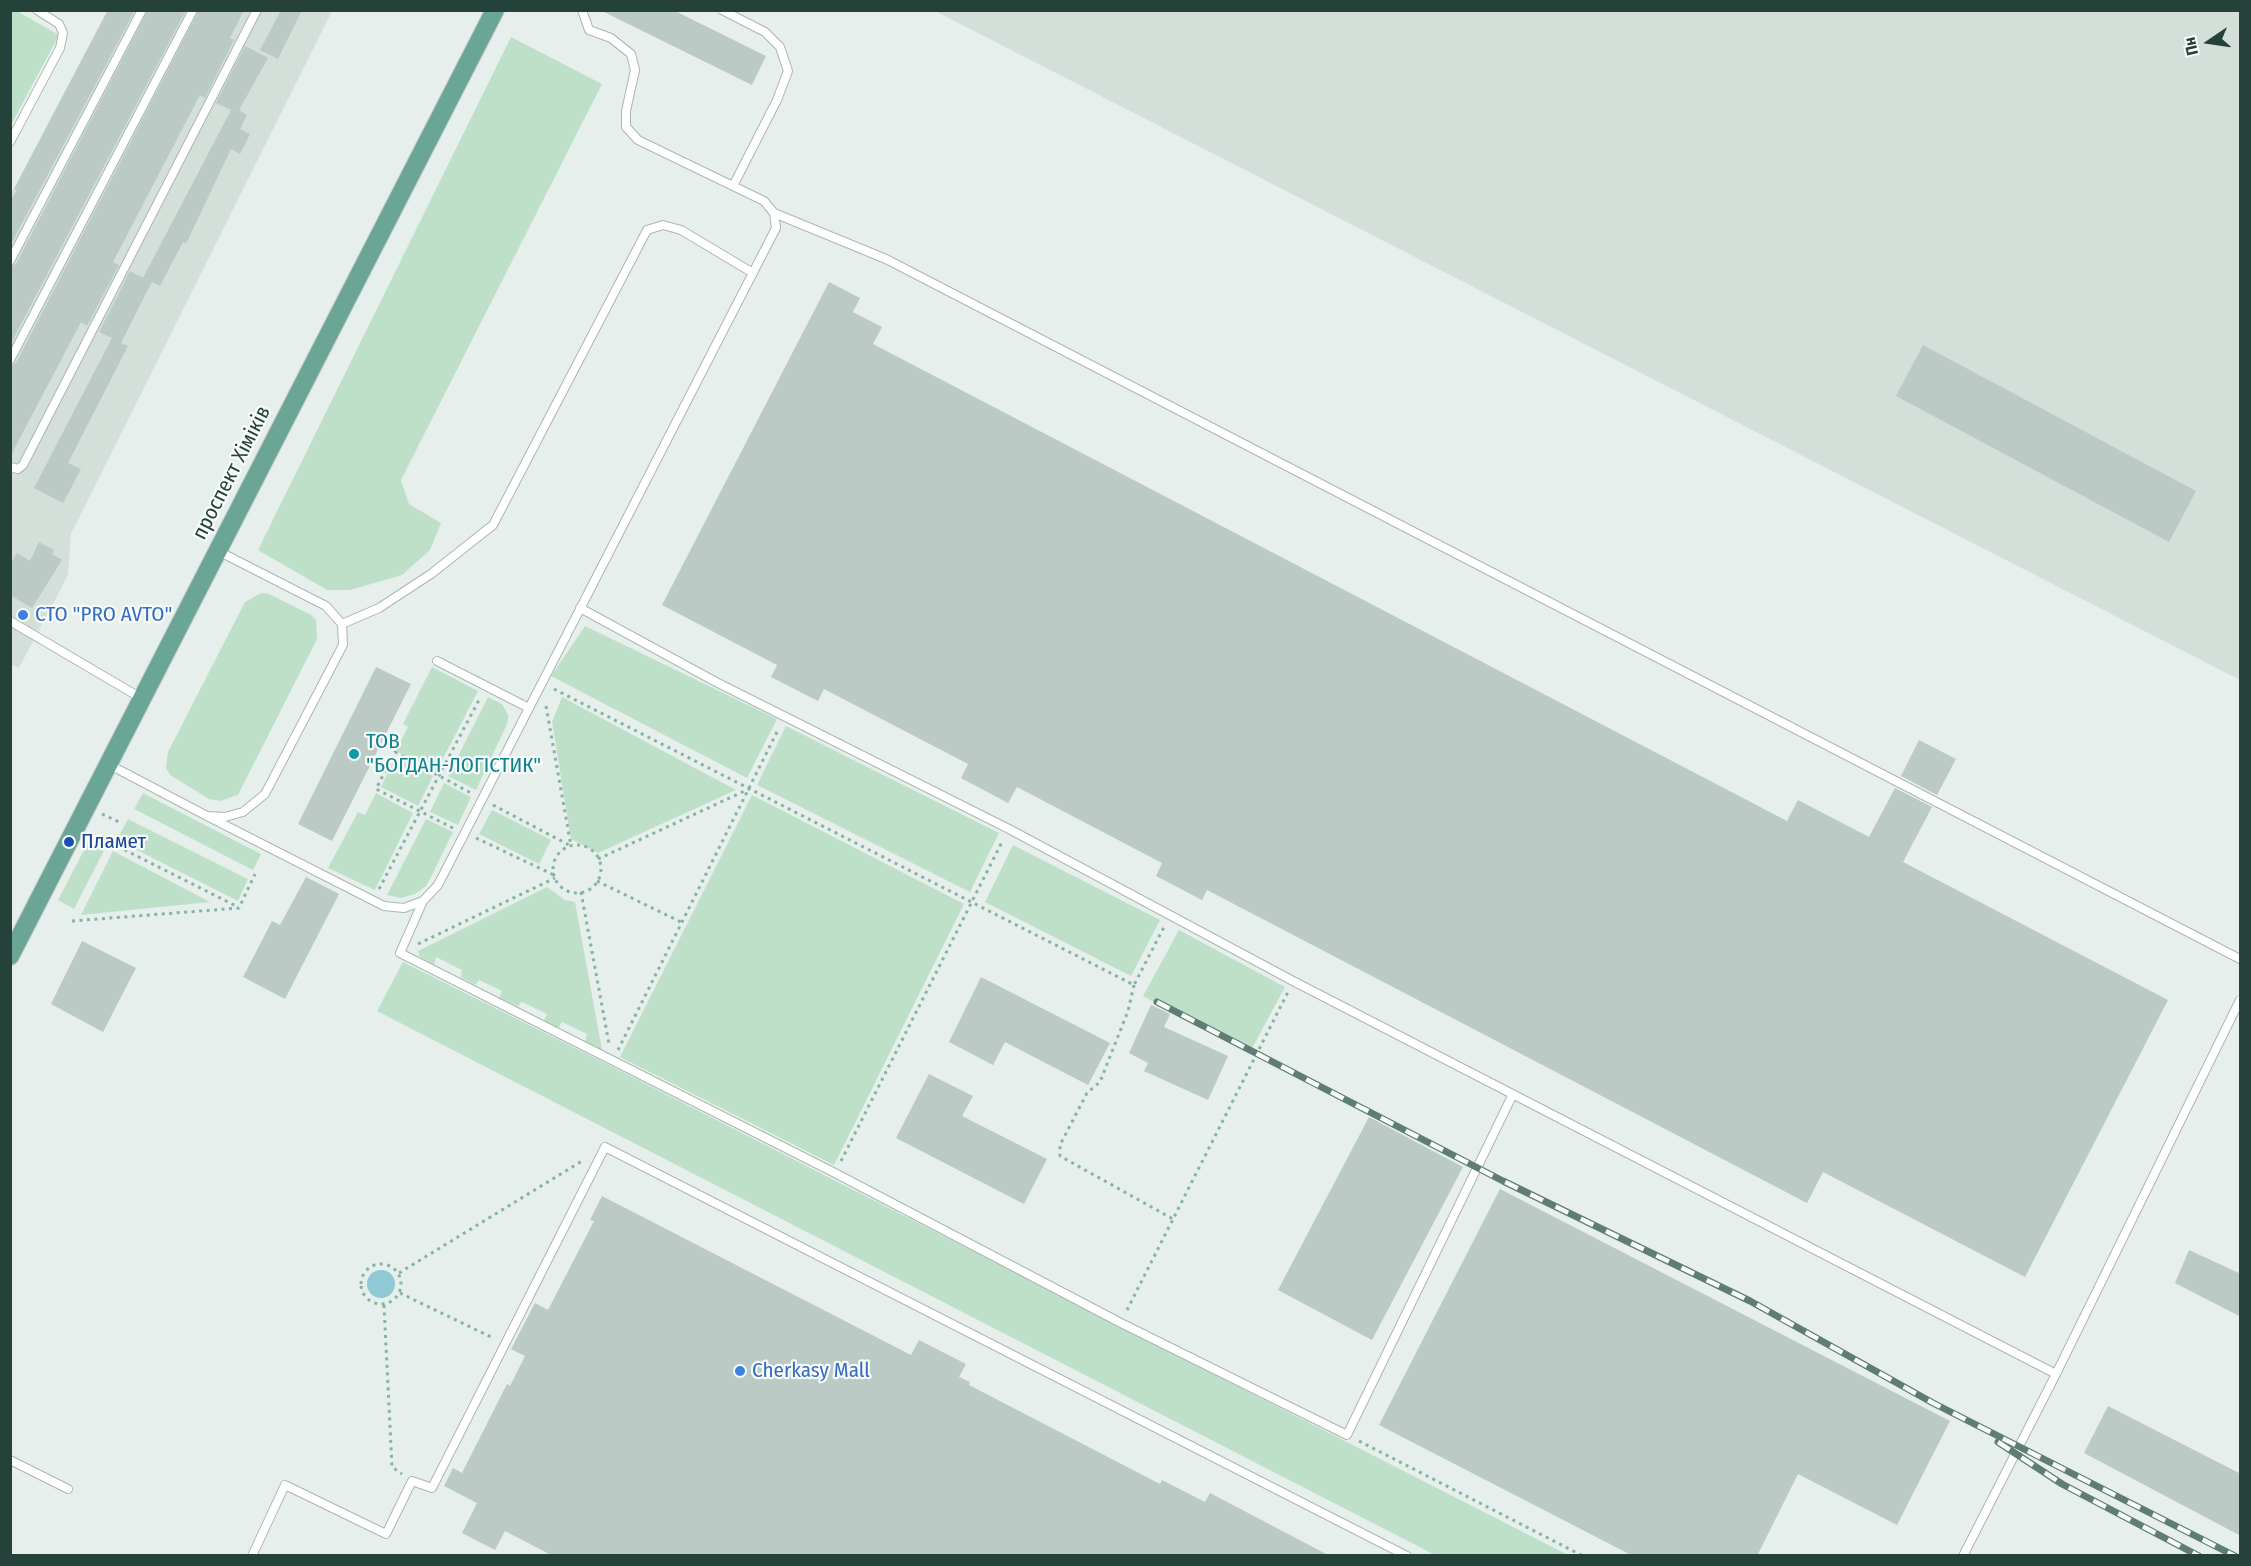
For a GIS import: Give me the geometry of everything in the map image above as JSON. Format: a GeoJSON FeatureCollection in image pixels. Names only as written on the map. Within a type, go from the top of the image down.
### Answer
{"type":"FeatureCollection","features":[{"type":"Feature","properties":{"kind":"main road","name":"проспект Хіміків"},"geometry":{"type":"LineString","coordinates":[[10,956],[495,10]]}},
{"type":"Feature","properties":{"kind":"lane"},"geometry":{"type":"LineString","coordinates":[[10,142],[60,48],[63,33],[59,24],[37,10]]}},
{"type":"Feature","properties":{"kind":"lane"},"geometry":{"type":"LineString","coordinates":[[10,261],[142,10]]}},
{"type":"Feature","properties":{"kind":"lane"},"geometry":{"type":"LineString","coordinates":[[10,360],[193,10]]}},
{"type":"Feature","properties":{"kind":"lane"},"geometry":{"type":"LineString","coordinates":[[10,467],[18,469],[23,465],[257,10]]}},
{"type":"Feature","properties":{"kind":"lane"},"geometry":{"type":"LineString","coordinates":[[582,10],[589,30],[610,38],[631,54],[635,70],[626,111],[626,127],[638,140],[764,201],[774,213],[908,270],[2241,959]]}},
{"type":"Feature","properties":{"kind":"lane"},"geometry":{"type":"LineString","coordinates":[[722,10],[765,32],[780,47],[788,71],[777,99],[733,186]]}},
{"type":"Feature","properties":{"kind":"lane"},"geometry":{"type":"LineString","coordinates":[[774,213],[776,228],[438,885],[423,901],[400,953],[835,1173],[1121,1323],[1347,1435],[1513,1094]]}},
{"type":"Feature","properties":{"kind":"lane"},"geometry":{"type":"LineString","coordinates":[[342,624],[379,608],[431,574],[493,525],[647,230],[663,225],[681,230],[753,273]]}},
{"type":"Feature","properties":{"kind":"lane"},"geometry":{"type":"LineString","coordinates":[[207,816],[225,817],[243,812],[265,794],[343,645],[342,624],[326,606],[218,551]]}},
{"type":"Feature","properties":{"kind":"lane"},"geometry":{"type":"LineString","coordinates":[[580,608],[785,716],[1009,829],[1293,981],[2056,1374]]}},
{"type":"Feature","properties":{"kind":"lane"},"geometry":{"type":"LineString","coordinates":[[10,621],[141,698]]}},
{"type":"Feature","properties":{"kind":"lane"},"geometry":{"type":"LineString","coordinates":[[437,661],[529,708]]}},
{"type":"Feature","properties":{"kind":"lane"},"geometry":{"type":"LineString","coordinates":[[108,764],[384,906],[404,908],[423,901]]}},
{"type":"Feature","properties":{"kind":"lane"},"geometry":{"type":"LineString","coordinates":[[1963,1556],[2241,1000]]}},
{"type":"Feature","properties":{"kind":"lane"},"geometry":{"type":"LineString","coordinates":[[252,1556],[285,1485],[386,1534],[412,1481],[432,1488],[605,1147],[1407,1556]]}},
{"type":"Feature","properties":{"kind":"lane"},"geometry":{"type":"LineString","coordinates":[[10,1460],[69,1489]]}},
{"type":"Feature","properties":{"kind":"path"},"geometry":{"type":"LineString","coordinates":[[542,683],[1134,985]]}},
{"type":"Feature","properties":{"kind":"path"},"geometry":{"type":"LineString","coordinates":[[542,683],[571,846]]}},
{"type":"Feature","properties":{"kind":"path"},"geometry":{"type":"LineString","coordinates":[[373,901],[486,686]]}},
{"type":"Feature","properties":{"kind":"path"},"geometry":{"type":"LineString","coordinates":[[612,1062],[785,716]]}},
{"type":"Feature","properties":{"kind":"path"},"geometry":{"type":"LineString","coordinates":[[395,752],[376,789],[555,876],[562,887],[581,892],[592,887],[600,873],[598,860],[585,847],[571,846],[564,849],[555,860],[555,876]]}},
{"type":"Feature","properties":{"kind":"path"},"geometry":{"type":"LineString","coordinates":[[598,860],[749,788]]}},
{"type":"Feature","properties":{"kind":"path"},"geometry":{"type":"LineString","coordinates":[[101,814],[121,823]]}},
{"type":"Feature","properties":{"kind":"path"},"geometry":{"type":"LineString","coordinates":[[835,1173],[1009,829]]}},
{"type":"Feature","properties":{"kind":"path"},"geometry":{"type":"LineString","coordinates":[[111,843],[239,908]]}},
{"type":"Feature","properties":{"kind":"path"},"geometry":{"type":"LineString","coordinates":[[239,908],[255,874]]}},
{"type":"Feature","properties":{"kind":"path"},"geometry":{"type":"LineString","coordinates":[[400,953],[555,876]]}},
{"type":"Feature","properties":{"kind":"path"},"geometry":{"type":"LineString","coordinates":[[597,880],[683,922]]}},
{"type":"Feature","properties":{"kind":"path"},"geometry":{"type":"LineString","coordinates":[[581,892],[612,1062]]}},
{"type":"Feature","properties":{"kind":"path"},"geometry":{"type":"LineString","coordinates":[[72,921],[239,908]]}},
{"type":"Feature","properties":{"kind":"path"},"geometry":{"type":"LineString","coordinates":[[1170,915],[1134,985],[1128,1011],[1100,1082],[1087,1093],[1060,1145],[1059,1156],[1173,1219]]}},
{"type":"Feature","properties":{"kind":"path"},"geometry":{"type":"LineString","coordinates":[[1121,1323],[1293,981]]}},
{"type":"Feature","properties":{"kind":"path"},"geometry":{"type":"LineString","coordinates":[[399,1273],[605,1147]]}},
{"type":"Feature","properties":{"kind":"path"},"geometry":{"type":"LineString","coordinates":[[382,1263],[399,1273],[402,1287],[396,1299],[384,1305],[371,1302],[366,1297],[362,1278],[369,1267],[382,1263]]}},
{"type":"Feature","properties":{"kind":"path"},"geometry":{"type":"LineString","coordinates":[[400,1293],[506,1344]]}},
{"type":"Feature","properties":{"kind":"path"},"geometry":{"type":"LineString","coordinates":[[384,1305],[392,1467]]}},
{"type":"Feature","properties":{"kind":"path"},"geometry":{"type":"LineString","coordinates":[[1347,1435],[1583,1556]]}},
{"type":"Feature","properties":{"kind":"shaded area"},"geometry":{"type":"Polygon","coordinates":[[[107,11],[332,11],[71,534],[68,575],[19,668],[10,664],[10,196],[107,11]]]}},
{"type":"Feature","properties":{"kind":"shaded area"},"geometry":{"type":"Polygon","coordinates":[[[935,11],[2240,11],[2240,680],[935,11]]]}},
{"type":"Feature","properties":{"kind":"green space"},"geometry":{"type":"Polygon","coordinates":[[[15,10],[59,35],[11,125],[10,11],[15,10]]]}},
{"type":"Feature","properties":{"kind":"green space"},"geometry":{"type":"Polygon","coordinates":[[[511,37],[602,84],[401,480],[409,504],[441,523],[430,550],[402,575],[350,590],[327,590],[258,550],[511,37]]]}},
{"type":"Feature","properties":{"kind":"green space"},"geometry":{"type":"Polygon","coordinates":[[[261,593],[269,594],[311,615],[316,620],[317,639],[238,795],[220,801],[209,799],[170,775],[166,768],[168,752],[245,602],[261,593]]]}},
{"type":"Feature","properties":{"kind":"green space"},"geometry":{"type":"Polygon","coordinates":[[[585,626],[777,719],[747,778],[551,676],[585,626]]]}},
{"type":"Feature","properties":{"kind":"green space"},"geometry":{"type":"Polygon","coordinates":[[[432,667],[478,691],[436,772],[396,751],[408,727],[403,724],[432,667]]]}},
{"type":"Feature","properties":{"kind":"green space"},"geometry":{"type":"Polygon","coordinates":[[[488,697],[502,704],[508,715],[508,722],[476,790],[448,776],[488,697]]]}},
{"type":"Feature","properties":{"kind":"green space"},"geometry":{"type":"Polygon","coordinates":[[[562,697],[736,790],[598,853],[571,839],[552,722],[562,697]]]}},
{"type":"Feature","properties":{"kind":"green space"},"geometry":{"type":"Polygon","coordinates":[[[786,726],[999,833],[970,892],[757,785],[786,726]]]}},
{"type":"Feature","properties":{"kind":"green space"},"geometry":{"type":"Polygon","coordinates":[[[395,758],[433,776],[418,806],[381,787],[395,758]]]}},
{"type":"Feature","properties":{"kind":"green space"},"geometry":{"type":"Polygon","coordinates":[[[444,783],[471,797],[458,825],[430,812],[444,783]]]}},
{"type":"Feature","properties":{"kind":"green space"},"geometry":{"type":"Polygon","coordinates":[[[143,793],[261,854],[253,870],[134,809],[143,793]]]}},
{"type":"Feature","properties":{"kind":"green space"},"geometry":{"type":"Polygon","coordinates":[[[376,793],[413,813],[375,890],[328,868],[358,812],[365,815],[376,793]]]}},
{"type":"Feature","properties":{"kind":"green space"},"geometry":{"type":"Polygon","coordinates":[[[752,795],[964,904],[834,1165],[620,1057],[752,795]]]}},
{"type":"Feature","properties":{"kind":"green space"},"geometry":{"type":"Polygon","coordinates":[[[492,810],[551,840],[539,864],[479,834],[492,810]]]}},
{"type":"Feature","properties":{"kind":"green space"},"geometry":{"type":"Polygon","coordinates":[[[128,819],[248,879],[238,901],[117,840],[128,819]]]}},
{"type":"Feature","properties":{"kind":"green space"},"geometry":{"type":"Polygon","coordinates":[[[426,819],[453,832],[430,879],[426,886],[415,894],[401,898],[387,895],[426,819]]]}},
{"type":"Feature","properties":{"kind":"green space"},"geometry":{"type":"Polygon","coordinates":[[[92,835],[108,843],[74,909],[58,900],[92,835]]]}},
{"type":"Feature","properties":{"kind":"green space"},"geometry":{"type":"Polygon","coordinates":[[[1013,845],[1160,920],[1131,976],[985,902],[1013,845]]]}},
{"type":"Feature","properties":{"kind":"green space"},"geometry":{"type":"Polygon","coordinates":[[[113,851],[210,902],[81,915],[113,851]]]}},
{"type":"Feature","properties":{"kind":"green space"},"geometry":{"type":"Polygon","coordinates":[[[547,887],[565,900],[575,902],[602,1050],[585,1042],[587,1034],[562,1022],[558,1028],[544,1021],[547,1014],[522,1002],[518,1006],[499,998],[502,991],[479,980],[475,985],[461,977],[462,970],[436,957],[434,965],[420,957],[418,951],[547,887]]]}},
{"type":"Feature","properties":{"kind":"green space"},"geometry":{"type":"Polygon","coordinates":[[[1179,930],[1285,987],[1249,1054],[1143,996],[1179,930]]]}},
{"type":"Feature","properties":{"kind":"green space"},"geometry":{"type":"Polygon","coordinates":[[[403,962],[1568,1555],[1435,1555],[377,1011],[403,962]]]}},
{"type":"Feature","properties":{"kind":"water"},"geometry":{"type":"Polygon","coordinates":[[[381,1270],[391,1274],[395,1284],[391,1294],[381,1298],[371,1294],[367,1284],[371,1274],[381,1270]]]}},
{"type":"Feature","properties":{"kind":"building"},"geometry":{"type":"Polygon","coordinates":[[[108,10],[135,10],[10,246],[10,201],[17,190],[14,189],[108,10]]]}},
{"type":"Feature","properties":{"kind":"building"},"geometry":{"type":"Polygon","coordinates":[[[148,10],[186,10],[10,345],[10,267],[16,264],[148,10]]]}},
{"type":"Feature","properties":{"kind":"building"},"geometry":{"type":"Polygon","coordinates":[[[199,10],[244,10],[230,38],[234,40],[205,98],[200,95],[113,262],[119,265],[87,326],[81,322],[10,457],[10,366],[16,363],[199,10]]]}},
{"type":"Feature","properties":{"kind":"building"},"geometry":{"type":"Polygon","coordinates":[[[281,10],[302,10],[278,59],[260,50],[281,10]]]}},
{"type":"Feature","properties":{"kind":"building"},"geometry":{"type":"Polygon","coordinates":[[[600,10],[673,10],[766,56],[752,85],[600,10]]]}},
{"type":"Feature","properties":{"kind":"building"},"geometry":{"type":"Polygon","coordinates":[[[245,46],[268,58],[239,110],[247,115],[240,129],[250,134],[240,154],[231,149],[186,244],[183,242],[160,286],[152,282],[141,303],[121,343],[128,346],[68,463],[81,469],[63,503],[34,488],[112,338],[99,332],[130,271],[143,278],[231,110],[216,103],[245,46]]]}},
{"type":"Feature","properties":{"kind":"building"},"geometry":{"type":"Polygon","coordinates":[[[829,282],[860,298],[853,312],[882,327],[873,344],[1787,821],[1798,800],[1869,837],[1895,788],[1932,807],[1903,862],[2168,1000],[2025,1277],[1823,1172],[1807,1203],[1207,890],[1202,900],[1156,876],[1162,863],[1017,787],[1008,803],[961,778],[968,764],[824,689],[818,701],[771,677],[777,665],[662,605],[829,282]]]}},
{"type":"Feature","properties":{"kind":"building"},"geometry":{"type":"Polygon","coordinates":[[[1923,345],[2196,491],[2169,542],[1896,396],[1923,345]]]}},
{"type":"Feature","properties":{"kind":"building"},"geometry":{"type":"Polygon","coordinates":[[[39,542],[54,550],[52,554],[62,560],[32,608],[10,595],[10,564],[17,553],[30,561],[39,542]]]}},
{"type":"Feature","properties":{"kind":"building","name":"ТОВ \"БОГДАН-ЛОГІСТИК\""},"geometry":{"type":"Polygon","coordinates":[[[376,667],[411,684],[332,841],[298,824],[376,667]]]}},
{"type":"Feature","properties":{"kind":"building"},"geometry":{"type":"Polygon","coordinates":[[[1919,740],[1956,759],[1937,795],[1901,776],[1919,740]]]}},
{"type":"Feature","properties":{"kind":"building"},"geometry":{"type":"Polygon","coordinates":[[[306,877],[339,894],[285,999],[243,977],[272,921],[280,925],[306,877]]]}},
{"type":"Feature","properties":{"kind":"building"},"geometry":{"type":"Polygon","coordinates":[[[82,941],[136,968],[103,1032],[51,1004],[82,941]]]}},
{"type":"Feature","properties":{"kind":"building"},"geometry":{"type":"Polygon","coordinates":[[[981,977],[1110,1043],[1088,1085],[1005,1042],[993,1065],[949,1042],[981,977]]]}},
{"type":"Feature","properties":{"kind":"building"},"geometry":{"type":"Polygon","coordinates":[[[1151,1005],[1170,1014],[1164,1027],[1228,1056],[1208,1100],[1144,1071],[1148,1063],[1129,1053],[1151,1005]]]}},
{"type":"Feature","properties":{"kind":"building"},"geometry":{"type":"Polygon","coordinates":[[[929,1074],[973,1096],[962,1116],[1047,1159],[1024,1204],[896,1138],[929,1074]]]}},
{"type":"Feature","properties":{"kind":"building"},"geometry":{"type":"Polygon","coordinates":[[[1369,1117],[1463,1167],[1372,1340],[1278,1290],[1369,1117]]]}},
{"type":"Feature","properties":{"kind":"building"},"geometry":{"type":"Polygon","coordinates":[[[1500,1189],[1950,1421],[1897,1525],[1798,1474],[1757,1556],[1633,1556],[1379,1425],[1500,1189]]]}},
{"type":"Feature","properties":{"kind":"building","name":"Cherkasy Mall"},"geometry":{"type":"Polygon","coordinates":[[[602,1196],[911,1355],[919,1340],[966,1364],[959,1377],[970,1382],[969,1385],[1160,1484],[1162,1480],[1205,1502],[1210,1493],[1330,1556],[553,1556],[505,1531],[495,1550],[462,1533],[477,1503],[444,1486],[453,1468],[462,1473],[507,1384],[510,1386],[525,1356],[511,1349],[535,1303],[548,1310],[594,1221],[590,1220],[602,1196]]]}},
{"type":"Feature","properties":{"kind":"building"},"geometry":{"type":"Polygon","coordinates":[[[2189,1250],[2241,1274],[2241,1317],[2175,1283],[2189,1250]]]}},
{"type":"Feature","properties":{"kind":"building"},"geometry":{"type":"Polygon","coordinates":[[[2108,1406],[2241,1474],[2241,1536],[2084,1453],[2108,1406]]]}},
{"type":"Feature","properties":{"kind":"railway"},"geometry":{"type":"LineString","coordinates":[[1157,1002],[1503,1181],[1750,1301],[1933,1403],[2235,1556]]}},
{"type":"Feature","properties":{"kind":"railway"},"geometry":{"type":"LineString","coordinates":[[1998,1442],[2062,1484],[2199,1556]]}},
{"type":"Feature","properties":{"kind":"place","name":"СТО \"PRO AVTO\""},"geometry":{"type":"Point","coordinates":[23,615]}},
{"type":"Feature","properties":{"kind":"place","name":"ТОВ \"БОГДАН-ЛОГІСТИК\""},"geometry":{"type":"Point","coordinates":[354,754]}},
{"type":"Feature","properties":{"kind":"place","name":"Пламет"},"geometry":{"type":"Point","coordinates":[69,842]}},
{"type":"Feature","properties":{"kind":"place","name":"Cherkasy Mall"},"geometry":{"type":"Point","coordinates":[740,1371]}}]}
